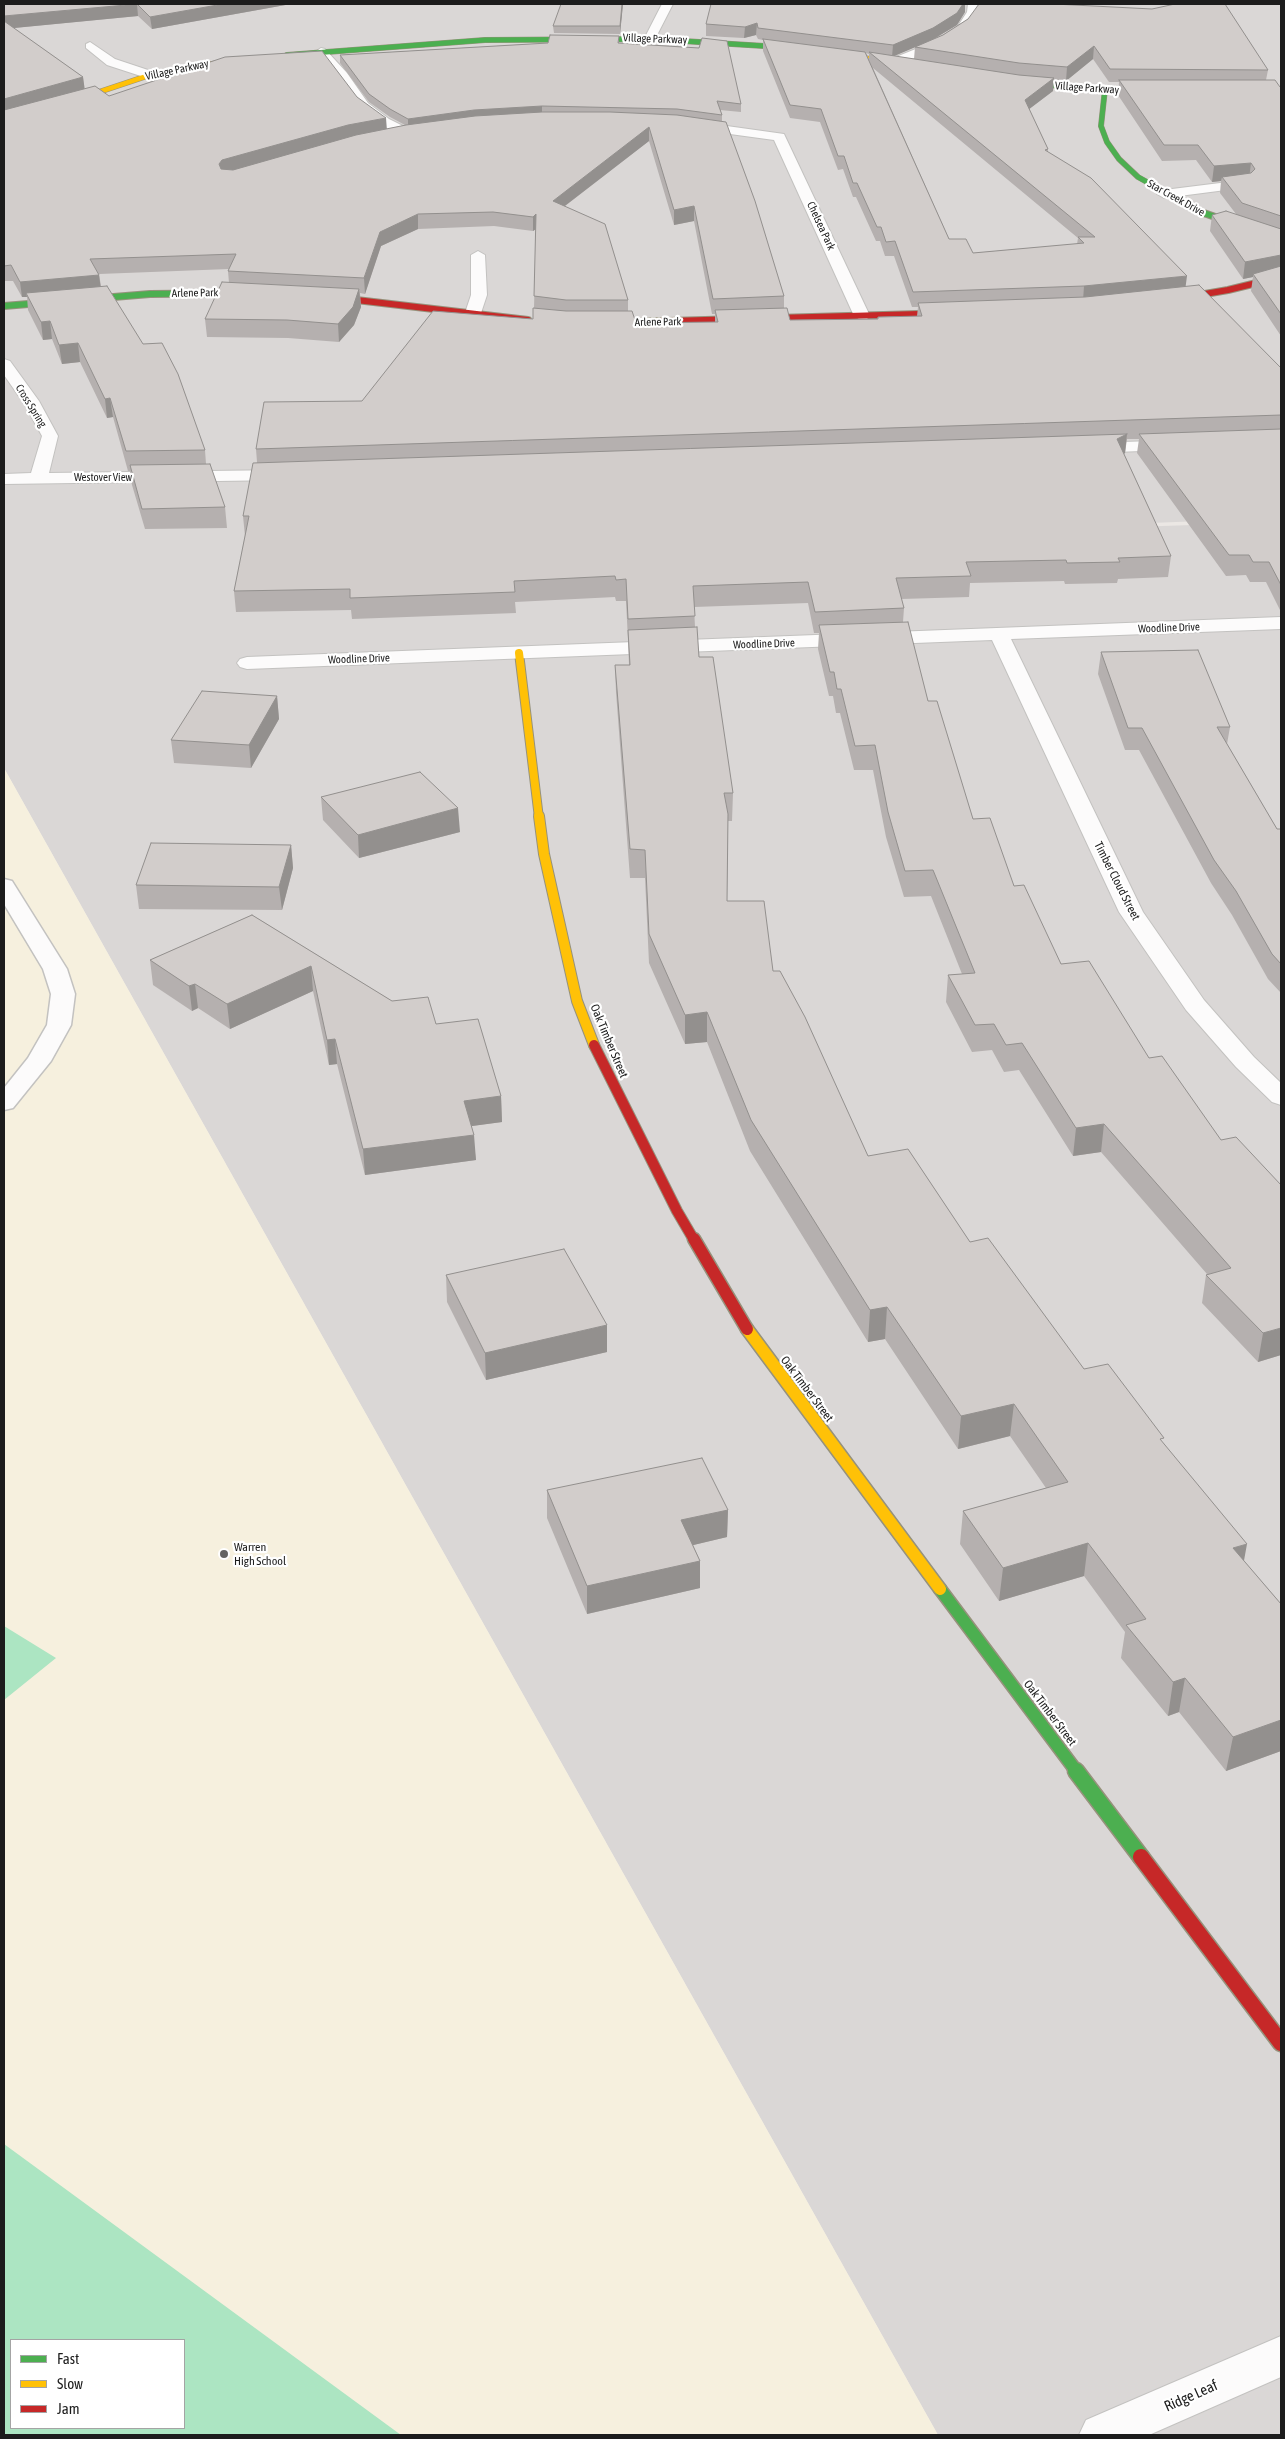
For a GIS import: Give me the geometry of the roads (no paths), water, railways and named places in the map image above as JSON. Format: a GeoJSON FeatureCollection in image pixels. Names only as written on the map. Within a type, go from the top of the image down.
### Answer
{"type":"FeatureCollection","features":[{"type":"Feature","properties":{"kind":"street"},"geometry":{"type":"LineString","coordinates":[[650,38],[667,4]]}},
{"type":"Feature","properties":{"kind":"street"},"geometry":{"type":"LineString","coordinates":[[895,62],[937,44],[962,28],[973,12],[973,4]]}},
{"type":"Feature","properties":{"kind":"street","name":"Village Parkway"},"geometry":{"type":"LineString","coordinates":[[273,56],[485,40],[650,38],[770,46],[923,67]]}},
{"type":"Feature","properties":{"kind":"street"},"geometry":{"type":"LineString","coordinates":[[90,46],[111,62],[150,75]]}},
{"type":"Feature","properties":{"kind":"street"},"geometry":{"type":"LineString","coordinates":[[321,52],[343,76],[363,106],[384,122],[410,132],[383,136]]}},
{"type":"Feature","properties":{"kind":"street","name":"Village Parkway"},"geometry":{"type":"LineString","coordinates":[[4,119],[75,100],[150,75],[195,66],[254,58]]}},
{"type":"Feature","properties":{"kind":"street","name":"Village Parkway"},"geometry":{"type":"LineString","coordinates":[[1003,80],[1105,90],[1168,90]]}},
{"type":"Feature","properties":{"kind":"street","name":"Star Creek Drive"},"geometry":{"type":"LineString","coordinates":[[1105,90],[1101,110],[1101,126],[1107,142],[1119,159],[1132,171],[1164,194],[1214,218],[1281,240]]}},
{"type":"Feature","properties":{"kind":"street","name":"Chelsea Park"},"geometry":{"type":"LineString","coordinates":[[677,123],[779,137],[862,316]]}},
{"type":"Feature","properties":{"kind":"street"},"geometry":{"type":"LineString","coordinates":[[1164,194],[1244,184]]}},
{"type":"Feature","properties":{"kind":"street"},"geometry":{"type":"LineString","coordinates":[[473,313],[479,295],[478,255]]}},
{"type":"Feature","properties":{"kind":"street"},"geometry":{"type":"LineString","coordinates":[[1154,302],[1228,290],[1281,277]]}},
{"type":"Feature","properties":{"kind":"street","name":"Arlene Park"},"geometry":{"type":"LineString","coordinates":[[4,306],[150,294],[267,294]]}},
{"type":"Feature","properties":{"kind":"street"},"geometry":{"type":"LineString","coordinates":[[313,296],[536,320]]}},
{"type":"Feature","properties":{"kind":"street","name":"Arlene Park"},"geometry":{"type":"LineString","coordinates":[[584,323],[968,313]]}},
{"type":"Feature","properties":{"kind":"street","name":"Cross Spring"},"geometry":{"type":"LineString","coordinates":[[4,364],[33,405],[50,436],[39,478]]}},
{"type":"Feature","properties":{"kind":"street"},"geometry":{"type":"LineString","coordinates":[[1073,449],[1202,444]]}},
{"type":"Feature","properties":{"kind":"street","name":"Westover View"},"geometry":{"type":"LineString","coordinates":[[4,479],[302,474]]}},
{"type":"Feature","properties":{"kind":"street","name":"Woodline Drive"},"geometry":{"type":"LineString","coordinates":[[247,663],[1281,623]]}},
{"type":"Feature","properties":{"kind":"street","name":"Timber Cloud Street"},"geometry":{"type":"LineString","coordinates":[[999,635],[1131,912],[1195,1005],[1245,1062],[1281,1096]]}},
{"type":"Feature","properties":{"kind":"street","name":"Oak Timber Street"},"geometry":{"type":"LineString","coordinates":[[519,653],[544,854],[577,1001],[600,1060],[677,1210],[755,1343],[1281,2043]]}},
{"type":"Feature","properties":{"kind":"street","name":"Ridge Leaf"},"geometry":{"type":"LineString","coordinates":[[1101,2435],[1281,2356]]}},
{"type":"Feature","properties":{"kind":"lane"},"geometry":{"type":"LineString","coordinates":[[4,886],[55,969],[63,994],[59,1025],[43,1054],[4,1103]]}},
{"type":"Feature","properties":{"kind":"place","name":"Warren High School"},"geometry":{"type":"Point","coordinates":[224,1554]}}]}
